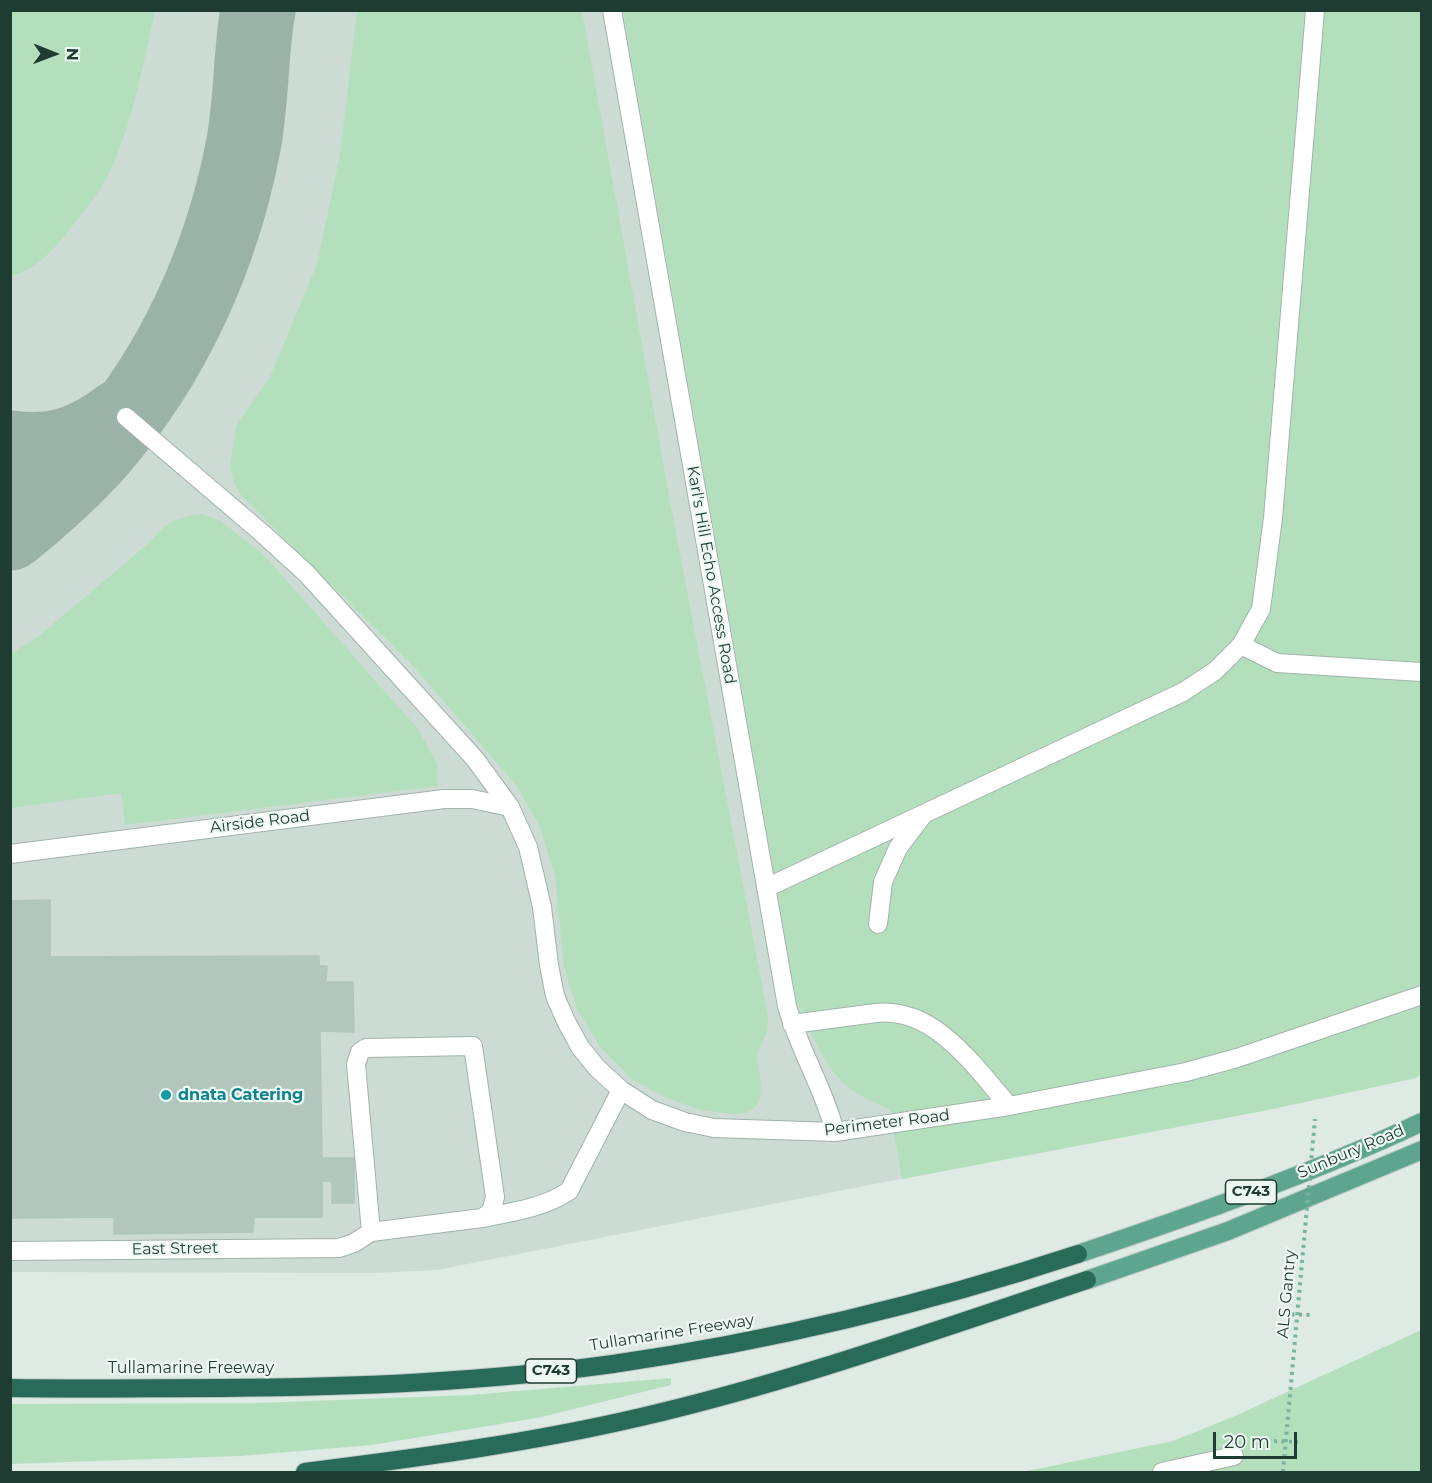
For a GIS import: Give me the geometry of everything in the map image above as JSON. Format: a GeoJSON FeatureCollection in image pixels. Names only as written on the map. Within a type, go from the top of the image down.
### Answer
{"type":"FeatureCollection","features":[{"type":"Feature","properties":{"kind":"highway","name":"Tullamarine Freeway"},"geometry":{"type":"LineString","coordinates":[[10,1388],[337,1387],[514,1375],[613,1364],[782,1335],[837,1322],[942,1296],[1078,1254]]}},
{"type":"Feature","properties":{"kind":"highway","name":"C743"},"geometry":{"type":"LineString","coordinates":[[305,1473],[465,1451],[640,1418],[785,1380],[1087,1280]]}},
{"type":"Feature","properties":{"kind":"main road","name":"Sunbury Road"},"geometry":{"type":"LineString","coordinates":[[1078,1254],[1217,1206],[1382,1141],[1422,1122]]}},
{"type":"Feature","properties":{"kind":"main road","name":"Sunbury Road"},"geometry":{"type":"LineString","coordinates":[[1087,1280],[1228,1231],[1422,1150]]}},
{"type":"Feature","properties":{"kind":"street","name":"Karl's Hill Echo Access Road"},"geometry":{"type":"LineString","coordinates":[[612,10],[787,1006],[792,1024],[812,1066],[835,1132]]}},
{"type":"Feature","properties":{"kind":"street"},"geometry":{"type":"LineString","coordinates":[[766,888],[1183,692],[1215,671],[1241,645],[1261,609],[1273,518],[1315,10]]}},
{"type":"Feature","properties":{"kind":"street","name":"Perimeter Road"},"geometry":{"type":"LineString","coordinates":[[126,417],[262,532],[306,573],[475,759],[510,807],[528,847],[535,874],[555,996],[580,1047],[597,1068],[621,1090],[652,1110],[686,1122],[714,1128],[835,1132],[1009,1106],[1186,1072],[1258,1051],[1422,995]]}},
{"type":"Feature","properties":{"kind":"street"},"geometry":{"type":"LineString","coordinates":[[1241,645],[1277,663],[1421,672]]}},
{"type":"Feature","properties":{"kind":"street","name":"Airside Road"},"geometry":{"type":"LineString","coordinates":[[10,854],[444,799],[472,800],[510,807]]}},
{"type":"Feature","properties":{"kind":"street"},"geometry":{"type":"LineString","coordinates":[[878,924],[887,874],[898,848],[924,813]]}},
{"type":"Feature","properties":{"kind":"street"},"geometry":{"type":"LineString","coordinates":[[792,1024],[876,1012],[905,1013],[924,1022],[954,1044],[1009,1106]]}},
{"type":"Feature","properties":{"kind":"street"},"geometry":{"type":"LineString","coordinates":[[483,1218],[490,1212],[495,1197],[473,1046],[366,1048],[360,1052],[356,1064],[371,1232],[483,1218],[534,1208],[554,1201],[569,1191],[621,1090]]}},
{"type":"Feature","properties":{"kind":"street","name":"East Street"},"geometry":{"type":"LineString","coordinates":[[10,1251],[339,1248],[354,1243],[371,1232]]}},
{"type":"Feature","properties":{"kind":"street"},"geometry":{"type":"LineString","coordinates":[[1162,1473],[1234,1456]]}},
{"type":"Feature","properties":{"kind":"path","name":"ALS Gantry"},"geometry":{"type":"LineString","coordinates":[[1283,1473],[1315,1119]]}},
{"type":"Feature","properties":{"kind":"path"},"geometry":{"type":"LineString","coordinates":[[1284,1314],[1310,1315]]}},
{"type":"Feature","properties":{"kind":"path"},"geometry":{"type":"LineString","coordinates":[[1274,1440],[1298,1442]]}},
{"type":"Feature","properties":{"kind":"shaded area"},"geometry":{"type":"Polygon","coordinates":[[[11,11],[1421,11],[1421,1074],[1416,1078],[1263,1111],[1012,1157],[437,1270],[374,1273],[11,1272],[11,11]]]}},
{"type":"Feature","properties":{"kind":"green space"},"geometry":{"type":"Polygon","coordinates":[[[11,10],[155,11],[132,111],[107,177],[98,193],[51,251],[29,269],[11,276],[11,10]]]}},
{"type":"Feature","properties":{"kind":"green space"},"geometry":{"type":"Polygon","coordinates":[[[357,11],[582,11],[671,507],[768,1016],[767,1031],[757,1055],[761,1085],[760,1098],[756,1107],[747,1112],[733,1114],[700,1110],[663,1096],[633,1080],[600,1047],[577,1008],[564,968],[555,876],[540,827],[517,786],[415,668],[241,495],[234,483],[230,467],[236,426],[270,377],[317,264],[340,155],[357,11]]]}},
{"type":"Feature","properties":{"kind":"green space"},"geometry":{"type":"Polygon","coordinates":[[[623,11],[1421,11],[1421,1074],[1416,1078],[1263,1111],[902,1179],[890,1110],[856,1093],[834,1072],[819,1048],[796,998],[623,11]]]}},
{"type":"Feature","properties":{"kind":"green space"},"geometry":{"type":"Polygon","coordinates":[[[201,514],[219,520],[263,554],[418,729],[437,764],[438,786],[125,825],[121,793],[11,808],[11,654],[39,636],[166,526],[178,519],[201,514]]]}},
{"type":"Feature","properties":{"kind":"green space"},"geometry":{"type":"Polygon","coordinates":[[[1421,1330],[1421,1472],[1022,1472],[1173,1441],[1235,1416],[1421,1330]]]}},
{"type":"Feature","properties":{"kind":"green space"},"geometry":{"type":"Polygon","coordinates":[[[671,1378],[671,1385],[537,1418],[372,1445],[240,1456],[11,1464],[11,1404],[257,1403],[470,1395],[671,1378]]]}},
{"type":"Feature","properties":{"kind":"building","name":"dnata Catering"},"geometry":{"type":"Polygon","coordinates":[[[50,900],[50,957],[319,956],[319,966],[327,966],[326,982],[353,982],[354,1032],[320,1031],[322,1158],[354,1158],[354,1203],[332,1203],[332,1181],[322,1181],[322,1217],[254,1217],[253,1232],[114,1234],[114,1217],[10,1218],[10,901],[50,900]]]}},
{"type":"Feature","properties":{"kind":"taxiway"},"geometry":{"type":"LineString","coordinates":[[10,533],[79,472],[127,416],[151,381],[191,307],[208,268],[234,188],[246,130],[258,10]]}},
{"type":"Feature","properties":{"kind":"taxiway"},"geometry":{"type":"LineString","coordinates":[[10,448],[56,448],[82,440],[121,416]]}},
{"type":"Feature","properties":{"kind":"place","name":"dnata Catering"},"geometry":{"type":"Point","coordinates":[166,1095]}}]}
